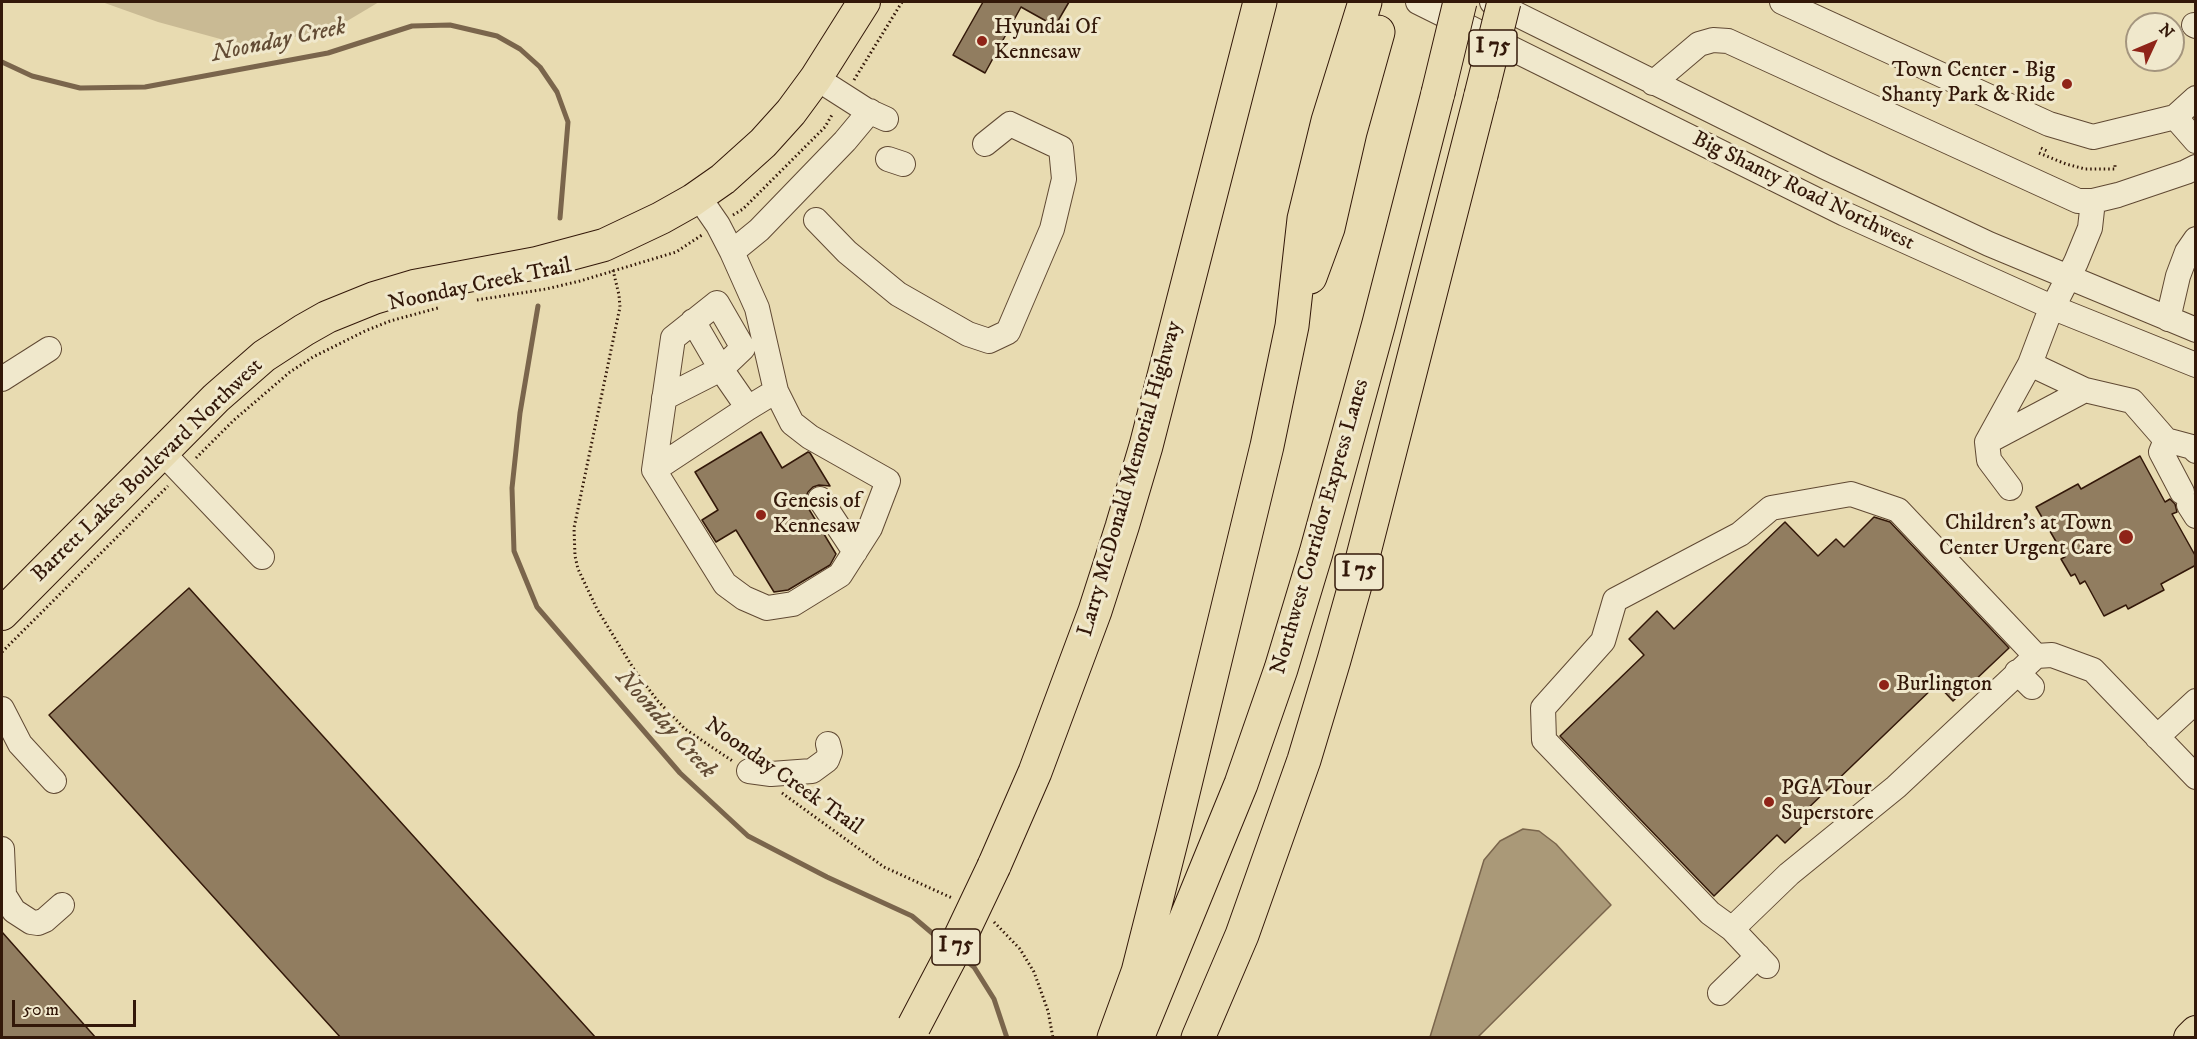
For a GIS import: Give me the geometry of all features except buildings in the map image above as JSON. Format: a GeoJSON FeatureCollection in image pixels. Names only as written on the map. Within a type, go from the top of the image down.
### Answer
{"type":"FeatureCollection","features":[{"type":"Feature","properties":{"kind":"highway","name":"Larry McDonald Memorial Highway"},"geometry":{"type":"LineString","coordinates":[[911,1032],[994,866],[1047,740],[1095,611],[1146,446],[1260,2]]}},
{"type":"Feature","properties":{"kind":"highway"},"geometry":{"type":"LineString","coordinates":[[1114,1038],[1138,972],[1267,446],[1292,326],[1304,219],[1328,121],[1365,2]]}},
{"type":"Feature","properties":{"kind":"highway"},"geometry":{"type":"LineString","coordinates":[[1292,326],[1328,228],[1350,132],[1387,2]]}},
{"type":"Feature","properties":{"kind":"highway","name":"Northwest Corridor Express Lanes"},"geometry":{"type":"LineString","coordinates":[[1137,1038],[1241,784],[1281,669],[1316,553],[1380,322],[1460,2]]}},
{"type":"Feature","properties":{"kind":"highway","name":"I 75"},"geometry":{"type":"LineString","coordinates":[[1198,1038],[1242,935],[1304,760],[1334,660],[1361,564],[1504,2]]}},
{"type":"Feature","properties":{"kind":"main road","name":"Barrett Lakes Boulevard Northwest"},"geometry":{"type":"LineString","coordinates":[[2,614],[216,398],[256,363],[327,317],[374,298],[414,286],[556,259],[608,257],[661,218],[698,196],[723,178],[763,143],[791,112],[816,78],[864,2]]}},
{"type":"Feature","properties":{"kind":"main road"},"geometry":{"type":"LineString","coordinates":[[2190,1038],[2196,1032]]}},
{"type":"Feature","properties":{"kind":"street","name":"Big Shanty Road Northwest"},"geometry":{"type":"LineString","coordinates":[[1418,2],[1845,214],[2054,308],[2196,366]]}},
{"type":"Feature","properties":{"kind":"street","name":"Big Shanty Road Northwest"},"geometry":{"type":"LineString","coordinates":[[1492,2],[1835,172],[1989,244],[2196,330]]}},
{"type":"Feature","properties":{"kind":"street"},"geometry":{"type":"LineString","coordinates":[[1782,2],[2049,124],[2093,137],[2175,117],[2196,98]]}},
{"type":"Feature","properties":{"kind":"street"},"geometry":{"type":"LineString","coordinates":[[1653,83],[1699,44],[1713,40],[1728,41],[2078,201],[2093,201],[2118,195],[2196,167]]}},
{"type":"Feature","properties":{"kind":"street"},"geometry":{"type":"LineString","coordinates":[[732,252],[759,230],[845,141],[878,115],[816,78]]}},
{"type":"Feature","properties":{"kind":"street"},"geometry":{"type":"LineString","coordinates":[[2175,117],[2196,141]]}},
{"type":"Feature","properties":{"kind":"street"},"geometry":{"type":"LineString","coordinates":[[816,220],[847,252],[898,294],[968,334],[989,341],[1008,332],[1052,230],[1064,179],[1061,148],[1010,124],[985,144]]}},
{"type":"Feature","properties":{"kind":"street"},"geometry":{"type":"LineString","coordinates":[[664,398],[721,369],[743,348],[717,303],[673,338],[664,398],[654,470],[725,585],[744,598],[767,608],[793,604],[840,576],[870,528],[888,481],[810,437],[792,423],[776,391],[758,308],[718,225],[698,196]]}},
{"type":"Feature","properties":{"kind":"street"},"geometry":{"type":"LineString","coordinates":[[2010,488],[1989,460],[1987,442],[2030,364],[2047,319],[2090,228],[2093,201]]}},
{"type":"Feature","properties":{"kind":"street"},"geometry":{"type":"LineString","coordinates":[[2168,319],[2178,276],[2187,252],[2196,239]]}},
{"type":"Feature","properties":{"kind":"street"},"geometry":{"type":"LineString","coordinates":[[2,379],[49,349]]}},
{"type":"Feature","properties":{"kind":"street"},"geometry":{"type":"LineString","coordinates":[[2030,364],[2085,390],[2132,401],[2166,440],[2192,447],[2196,451]]}},
{"type":"Feature","properties":{"kind":"street"},"geometry":{"type":"LineString","coordinates":[[721,369],[748,408]]}},
{"type":"Feature","properties":{"kind":"street"},"geometry":{"type":"LineString","coordinates":[[1987,442],[2085,390]]}},
{"type":"Feature","properties":{"kind":"street"},"geometry":{"type":"LineString","coordinates":[[654,470],[776,391]]}},
{"type":"Feature","properties":{"kind":"street"},"geometry":{"type":"LineString","coordinates":[[2166,440],[2160,452],[2189,504]]}},
{"type":"Feature","properties":{"kind":"street"},"geometry":{"type":"LineString","coordinates":[[162,452],[262,557]]}},
{"type":"Feature","properties":{"kind":"street"},"geometry":{"type":"LineString","coordinates":[[1720,993],[1763,961],[1732,929],[1710,913],[1544,740],[1543,708],[1603,641],[1615,600],[1740,534],[1771,508],[1851,494],[1898,510],[2036,656]]}},
{"type":"Feature","properties":{"kind":"street"},"geometry":{"type":"LineString","coordinates":[[820,500],[855,552]]}},
{"type":"Feature","properties":{"kind":"street"},"geometry":{"type":"LineString","coordinates":[[2036,656],[2052,655],[2093,670],[2196,777]]}},
{"type":"Feature","properties":{"kind":"street"},"geometry":{"type":"LineString","coordinates":[[1732,929],[1789,874],[2025,680],[2036,656]]}},
{"type":"Feature","properties":{"kind":"street"},"geometry":{"type":"LineString","coordinates":[[2157,737],[2196,700]]}},
{"type":"Feature","properties":{"kind":"street"},"geometry":{"type":"LineString","coordinates":[[2,709],[20,744],[54,781]]}},
{"type":"Feature","properties":{"kind":"street"},"geometry":{"type":"LineString","coordinates":[[749,771],[771,774],[812,771],[827,760],[830,752],[828,744]]}},
{"type":"Feature","properties":{"kind":"street"},"geometry":{"type":"LineString","coordinates":[[2,849],[3,895],[14,910],[31,922],[38,923],[62,905]]}},
{"type":"Feature","properties":{"kind":"path"},"geometry":{"type":"LineString","coordinates":[[2049,152],[2040,151],[2066,164],[2085,169],[2115,169],[2115,164]]}},
{"type":"Feature","properties":{"kind":"path","name":"Noonday Creek Trail"},"geometry":{"type":"LineString","coordinates":[[477,300],[563,286],[608,257],[619,295],[620,307],[574,528],[578,569],[597,609],[635,671],[657,700],[686,729],[749,771]]}},
{"type":"Feature","properties":{"kind":"path","name":"Noonday Creek Trail"},"geometry":{"type":"LineString","coordinates":[[212,442],[266,392],[313,357],[373,327],[445,306]]}},
{"type":"Feature","properties":{"kind":"path"},"geometry":{"type":"LineString","coordinates":[[2,652],[161,493]]}},
{"type":"Feature","properties":{"kind":"path","name":"Noonday Creek Trail"},"geometry":{"type":"LineString","coordinates":[[780,792],[884,867],[953,898]]}},
{"type":"Feature","properties":{"kind":"path"},"geometry":{"type":"LineString","coordinates":[[993,922],[1020,949],[1034,972],[1048,1011],[1053,1038]]}},
{"type":"Feature","properties":{"kind":"shaded area"},"geometry":{"type":"Polygon","coordinates":[[[102,2],[379,2],[332,30],[246,46],[158,22],[102,2]]]}},
{"type":"Feature","properties":{"kind":"shaded area"},"geometry":{"type":"Polygon","coordinates":[[[1523,829],[1539,831],[1556,844],[1611,905],[1478,1037],[1430,1037],[1484,860],[1500,841],[1523,829]]]}},
{"type":"Feature","properties":{"kind":"waterway","name":"Noonday Creek"},"geometry":{"type":"LineString","coordinates":[[2,62],[32,76],[80,88],[145,87],[328,53],[412,26],[450,25],[497,36],[520,49],[540,67],[557,92],[568,122],[560,218]]}},
{"type":"Feature","properties":{"kind":"waterway","name":"Noonday Creek"},"geometry":{"type":"LineString","coordinates":[[538,306],[520,413],[512,488],[514,551],[537,607],[680,773],[748,836],[827,877],[912,916],[945,944]]}},
{"type":"Feature","properties":{"kind":"waterway","name":"Noonday Creek"},"geometry":{"type":"LineString","coordinates":[[962,957],[974,967],[994,999],[1007,1038]]}},
{"type":"Feature","properties":{"kind":"place","name":"Hyundai Of Kennesaw"},"geometry":{"type":"Point","coordinates":[982,41]}},
{"type":"Feature","properties":{"kind":"place","name":"Town Center - Big Shanty Park & Ride"},"geometry":{"type":"Point","coordinates":[2067,84]}},
{"type":"Feature","properties":{"kind":"place","name":"Genesis of Kennesaw"},"geometry":{"type":"Point","coordinates":[761,515]}},
{"type":"Feature","properties":{"kind":"place","name":"Children's at Town Center Urgent Care"},"geometry":{"type":"Point","coordinates":[2126,537]}},
{"type":"Feature","properties":{"kind":"place","name":"Burlington"},"geometry":{"type":"Point","coordinates":[1884,685]}},
{"type":"Feature","properties":{"kind":"place","name":"PGA Tour Superstore"},"geometry":{"type":"Point","coordinates":[1769,802]}}]}
